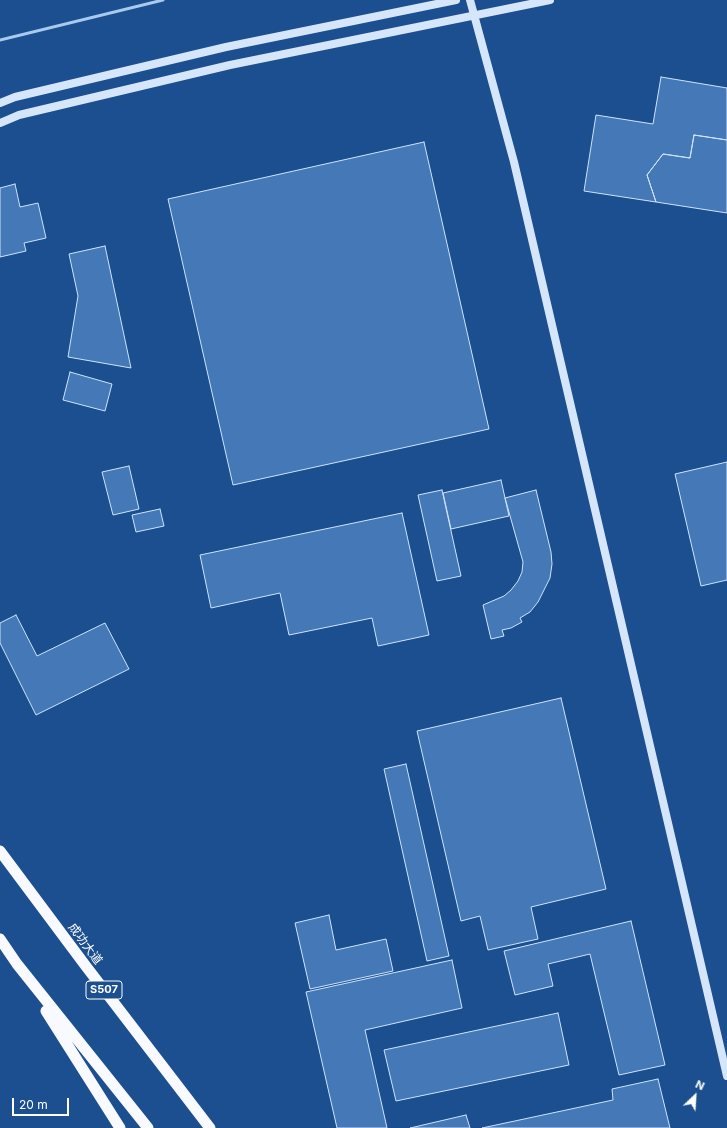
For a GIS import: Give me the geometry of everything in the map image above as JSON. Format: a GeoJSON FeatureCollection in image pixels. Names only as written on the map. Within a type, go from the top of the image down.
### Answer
{"type":"FeatureCollection","features":[{"type":"Feature","properties":{"kind":"highway","name":"成功大道"},"geometry":{"type":"LineString","coordinates":[[0,851],[210,1128]]}},
{"type":"Feature","properties":{"kind":"highway"},"geometry":{"type":"LineString","coordinates":[[0,939],[120,1128]]}},
{"type":"Feature","properties":{"kind":"highway"},"geometry":{"type":"LineString","coordinates":[[17,964],[148,1128]]}},
{"type":"Feature","properties":{"kind":"main road"},"geometry":{"type":"LineString","coordinates":[[0,103],[15,97],[226,47],[456,0]]}},
{"type":"Feature","properties":{"kind":"main road"},"geometry":{"type":"LineString","coordinates":[[470,0],[514,162],[727,1076]]}},
{"type":"Feature","properties":{"kind":"main road"},"geometry":{"type":"LineString","coordinates":[[0,123],[19,115],[230,65],[550,0]]}},
{"type":"Feature","properties":{"kind":"lane"},"geometry":{"type":"LineString","coordinates":[[0,40],[164,0]]}},
{"type":"Feature","properties":{"kind":"building"},"geometry":{"type":"Polygon","coordinates":[[[661,77],[727,88],[727,140],[694,135],[690,158],[663,154],[647,175],[656,202],[584,191],[596,115],[653,124],[661,77]]]}},
{"type":"Feature","properties":{"kind":"building"},"geometry":{"type":"Polygon","coordinates":[[[694,135],[727,140],[727,213],[656,202],[647,175],[663,154],[690,158],[694,135]]]}},
{"type":"Feature","properties":{"kind":"building"},"geometry":{"type":"Polygon","coordinates":[[[424,142],[489,429],[233,485],[168,199],[424,142]]]}},
{"type":"Feature","properties":{"kind":"building"},"geometry":{"type":"Polygon","coordinates":[[[15,184],[20,207],[38,203],[46,238],[24,243],[26,251],[0,257],[0,188],[15,184]]]}},
{"type":"Feature","properties":{"kind":"building"},"geometry":{"type":"Polygon","coordinates":[[[105,246],[131,368],[68,357],[78,296],[69,254],[105,246]]]}},
{"type":"Feature","properties":{"kind":"building"},"geometry":{"type":"Polygon","coordinates":[[[70,372],[112,384],[105,411],[63,400],[70,372]]]}},
{"type":"Feature","properties":{"kind":"building"},"geometry":{"type":"Polygon","coordinates":[[[727,462],[727,580],[701,586],[675,474],[727,462]]]}},
{"type":"Feature","properties":{"kind":"building"},"geometry":{"type":"Polygon","coordinates":[[[129,466],[139,509],[113,515],[102,472],[129,466]]]}},
{"type":"Feature","properties":{"kind":"building"},"geometry":{"type":"Polygon","coordinates":[[[501,480],[509,516],[451,529],[443,493],[501,480]]]}},
{"type":"Feature","properties":{"kind":"building"},"geometry":{"type":"Polygon","coordinates":[[[442,490],[461,576],[437,581],[418,495],[442,490]]]}},
{"type":"Feature","properties":{"kind":"building"},"geometry":{"type":"Polygon","coordinates":[[[536,490],[551,552],[552,564],[550,578],[538,602],[530,612],[520,618],[522,622],[511,628],[502,630],[504,636],[491,639],[483,605],[504,596],[511,590],[518,581],[522,572],[523,562],[505,498],[536,490]]]}},
{"type":"Feature","properties":{"kind":"building"},"geometry":{"type":"Polygon","coordinates":[[[160,509],[164,526],[136,532],[132,515],[160,509]]]}},
{"type":"Feature","properties":{"kind":"building"},"geometry":{"type":"Polygon","coordinates":[[[402,513],[429,635],[378,646],[372,618],[289,635],[280,593],[211,608],[200,555],[402,513]]]}},
{"type":"Feature","properties":{"kind":"building"},"geometry":{"type":"Polygon","coordinates":[[[16,615],[37,656],[105,623],[129,669],[36,715],[0,643],[0,623],[16,615]]]}},
{"type":"Feature","properties":{"kind":"building"},"geometry":{"type":"Polygon","coordinates":[[[561,698],[606,889],[531,907],[538,939],[488,950],[480,916],[461,921],[417,731],[561,698]]]}},
{"type":"Feature","properties":{"kind":"building"},"geometry":{"type":"Polygon","coordinates":[[[406,764],[449,956],[427,961],[384,769],[406,764]]]}},
{"type":"Feature","properties":{"kind":"building"},"geometry":{"type":"Polygon","coordinates":[[[329,915],[336,950],[386,939],[393,971],[310,989],[295,923],[329,915]]]}},
{"type":"Feature","properties":{"kind":"building"},"geometry":{"type":"Polygon","coordinates":[[[631,921],[665,1065],[619,1075],[590,954],[548,964],[553,986],[515,995],[504,951],[631,921]]]}},
{"type":"Feature","properties":{"kind":"building"},"geometry":{"type":"Polygon","coordinates":[[[452,960],[462,1008],[365,1030],[387,1128],[337,1128],[306,992],[452,960]]]}},
{"type":"Feature","properties":{"kind":"building"},"geometry":{"type":"Polygon","coordinates":[[[558,1013],[569,1065],[396,1101],[384,1050],[558,1013]]]}},
{"type":"Feature","properties":{"kind":"building"},"geometry":{"type":"Polygon","coordinates":[[[658,1079],[670,1128],[482,1128],[613,1100],[612,1089],[658,1079]]]}},
{"type":"Feature","properties":{"kind":"building"},"geometry":{"type":"Polygon","coordinates":[[[466,1115],[470,1128],[410,1128],[466,1115]]]}}]}
